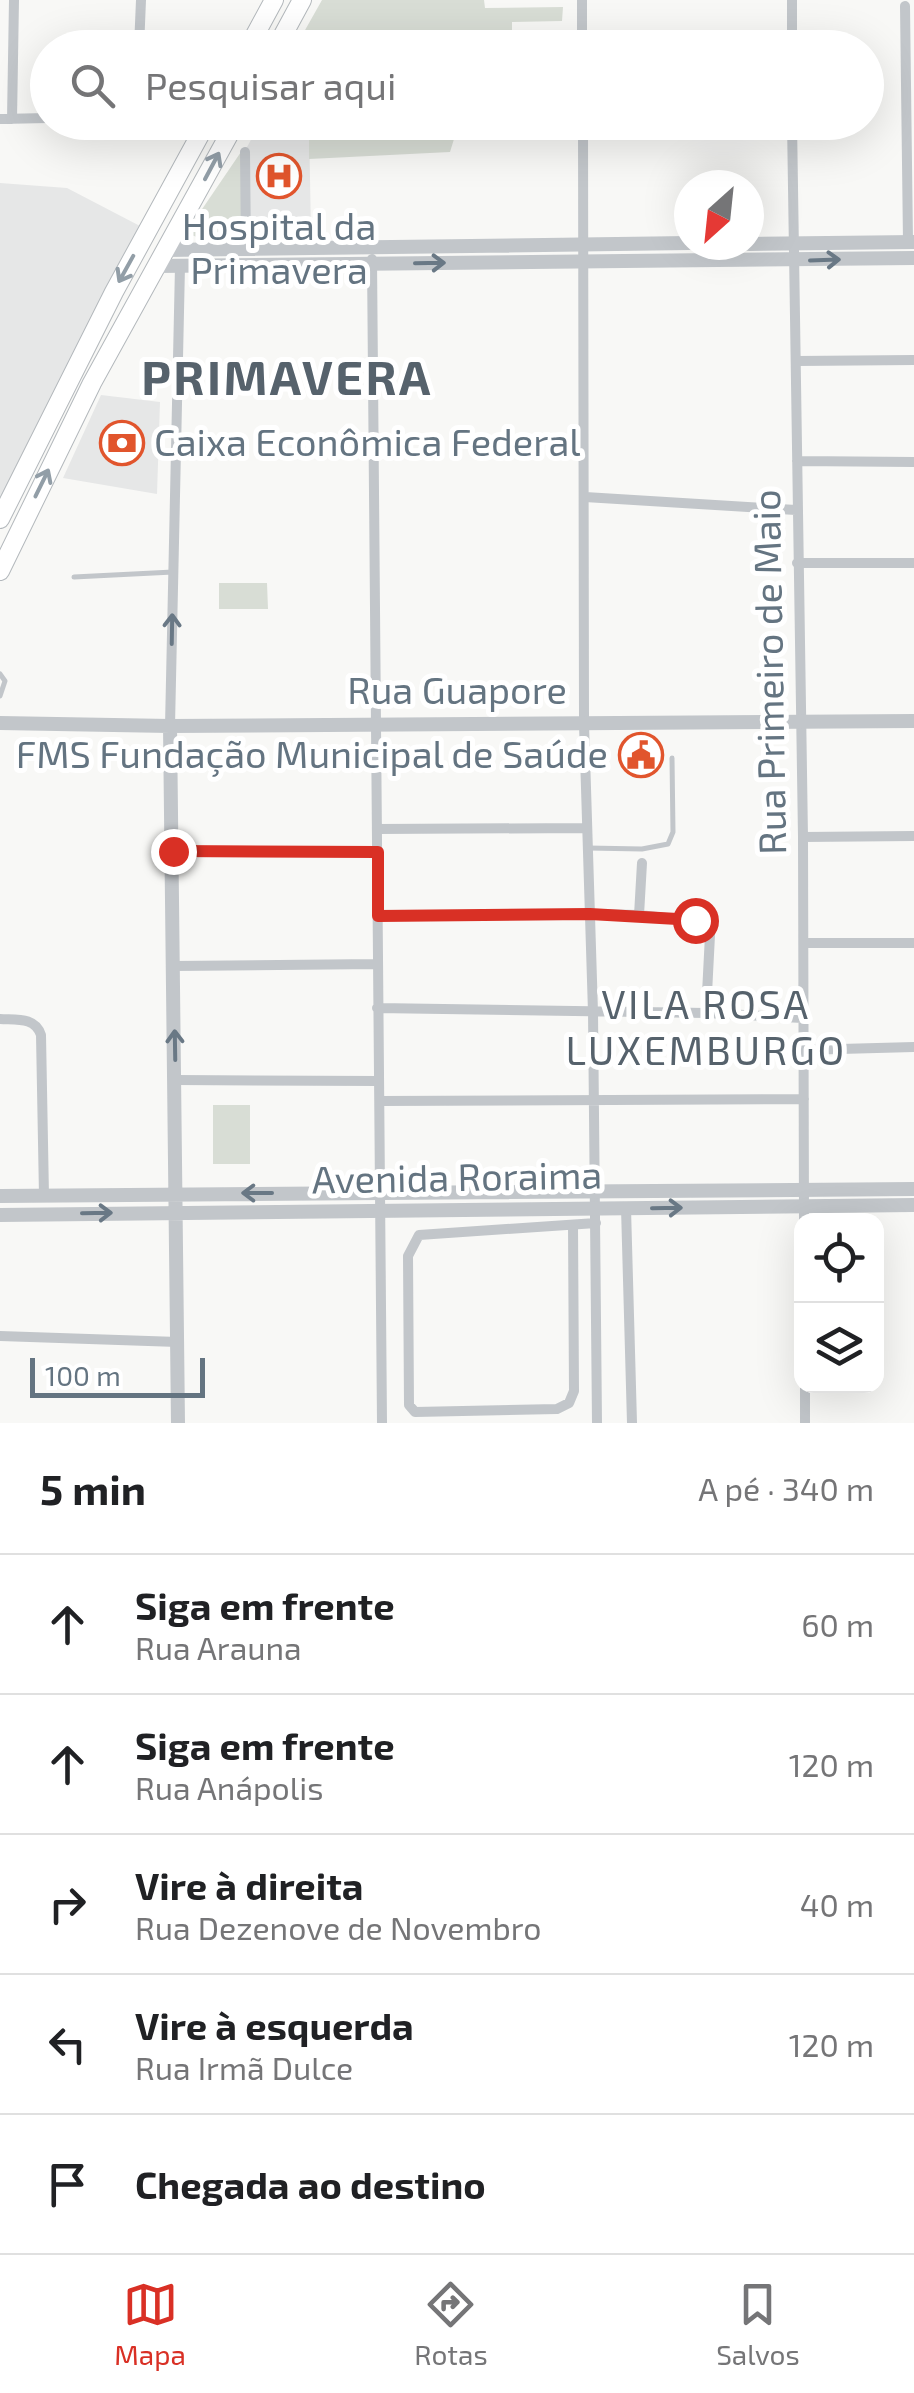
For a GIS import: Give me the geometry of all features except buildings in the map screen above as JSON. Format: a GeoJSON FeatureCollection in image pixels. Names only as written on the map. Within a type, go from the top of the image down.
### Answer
{"type":"FeatureCollection","features":[{"type":"Feature","properties":{"kind":"main road"},"geometry":{"type":"LineString","coordinates":[[258,30],[274,0]]}},
{"type":"Feature","properties":{"kind":"main road"},"geometry":{"type":"LineString","coordinates":[[286,30],[302,0]]}},
{"type":"Feature","properties":{"kind":"main road"},"geometry":{"type":"LineString","coordinates":[[0,519],[193,140]]}},
{"type":"Feature","properties":{"kind":"main road"},"geometry":{"type":"LineString","coordinates":[[0,572],[92,383],[226,140]]}},
{"type":"Feature","properties":{"kind":"street"},"geometry":{"type":"LineString","coordinates":[[6,119],[14,0]]}},
{"type":"Feature","properties":{"kind":"street"},"geometry":{"type":"LineString","coordinates":[[140,30],[141,0]]}},
{"type":"Feature","properties":{"kind":"street"},"geometry":{"type":"LineString","coordinates":[[582,0],[582,30]]}},
{"type":"Feature","properties":{"kind":"street"},"geometry":{"type":"LineString","coordinates":[[792,0],[792,30]]}},
{"type":"Feature","properties":{"kind":"street"},"geometry":{"type":"LineString","coordinates":[[764,244],[911,242],[910,73],[905,6]]}},
{"type":"Feature","properties":{"kind":"street"},"geometry":{"type":"LineString","coordinates":[[583,140],[584,724],[593,1012],[597,1423]]}},
{"type":"Feature","properties":{"kind":"street","name":"Rua Primeiro de Maio"},"geometry":{"type":"LineString","coordinates":[[792,140],[804,837],[804,1206]]}},
{"type":"Feature","properties":{"kind":"street"},"geometry":{"type":"LineString","coordinates":[[246,152],[246,249]]}},
{"type":"Feature","properties":{"kind":"street"},"geometry":{"type":"LineString","coordinates":[[162,258],[246,249],[674,243]]}},
{"type":"Feature","properties":{"kind":"street"},"geometry":{"type":"LineString","coordinates":[[374,246],[374,723],[382,1423]]}},
{"type":"Feature","properties":{"kind":"street"},"geometry":{"type":"LineString","coordinates":[[162,258],[180,266],[914,258]]}},
{"type":"Feature","properties":{"kind":"street"},"geometry":{"type":"LineString","coordinates":[[178,1423],[170,726],[180,266]]}},
{"type":"Feature","properties":{"kind":"street"},"geometry":{"type":"LineString","coordinates":[[797,360],[914,360]]}},
{"type":"Feature","properties":{"kind":"street"},"geometry":{"type":"LineString","coordinates":[[797,462],[914,462]]}},
{"type":"Feature","properties":{"kind":"street"},"geometry":{"type":"LineString","coordinates":[[586,497],[796,510]]}},
{"type":"Feature","properties":{"kind":"street"},"geometry":{"type":"LineString","coordinates":[[797,563],[914,563]]}},
{"type":"Feature","properties":{"kind":"street","name":"Rua Guapore"},"geometry":{"type":"LineString","coordinates":[[0,723],[170,726],[914,722]]}},
{"type":"Feature","properties":{"kind":"street"},"geometry":{"type":"LineString","coordinates":[[377,829],[587,828]]}},
{"type":"Feature","properties":{"kind":"street"},"geometry":{"type":"LineString","coordinates":[[804,837],[914,836]]}},
{"type":"Feature","properties":{"kind":"street"},"geometry":{"type":"LineString","coordinates":[[173,851],[378,852]]}},
{"type":"Feature","properties":{"kind":"street"},"geometry":{"type":"LineString","coordinates":[[640,915],[642,863]]}},
{"type":"Feature","properties":{"kind":"street"},"geometry":{"type":"LineString","coordinates":[[378,916],[590,914],[695,920],[708,928],[706,1013]]}},
{"type":"Feature","properties":{"kind":"street"},"geometry":{"type":"LineString","coordinates":[[804,943],[914,942]]}},
{"type":"Feature","properties":{"kind":"street"},"geometry":{"type":"LineString","coordinates":[[174,966],[377,964]]}},
{"type":"Feature","properties":{"kind":"street"},"geometry":{"type":"LineString","coordinates":[[378,1008],[803,1018]]}},
{"type":"Feature","properties":{"kind":"street"},"geometry":{"type":"LineString","coordinates":[[0,1019],[29,1021],[42,1035],[44,1196]]}},
{"type":"Feature","properties":{"kind":"street"},"geometry":{"type":"LineString","coordinates":[[803,1050],[914,1048]]}},
{"type":"Feature","properties":{"kind":"street"},"geometry":{"type":"LineString","coordinates":[[176,1080],[379,1081]]}},
{"type":"Feature","properties":{"kind":"street"},"geometry":{"type":"LineString","coordinates":[[380,1101],[804,1099]]}},
{"type":"Feature","properties":{"kind":"street","name":"Avenida Roraima"},"geometry":{"type":"LineString","coordinates":[[804,1206],[914,1189]]}},
{"type":"Feature","properties":{"kind":"street","name":"Avenida Roraima"},"geometry":{"type":"LineString","coordinates":[[0,1196],[594,1192],[804,1206],[914,1204]]}},
{"type":"Feature","properties":{"kind":"street","name":"Avenida Roraima"},"geometry":{"type":"LineString","coordinates":[[0,1215],[380,1212],[596,1216],[626,1208],[737,1200]]}},
{"type":"Feature","properties":{"kind":"street"},"geometry":{"type":"LineString","coordinates":[[626,1208],[632,1423]]}},
{"type":"Feature","properties":{"kind":"street"},"geometry":{"type":"LineString","coordinates":[[573,1224],[574,1391],[569,1402],[557,1410],[415,1412],[409,1405],[408,1256],[414,1240],[422,1232],[573,1224],[596,1216]]}},
{"type":"Feature","properties":{"kind":"street"},"geometry":{"type":"LineString","coordinates":[[0,1336],[178,1342]]}},
{"type":"Feature","properties":{"kind":"street"},"geometry":{"type":"LineString","coordinates":[[805,1393],[805,1423]]}},
{"type":"Feature","properties":{"kind":"lane"},"geometry":{"type":"LineString","coordinates":[[74,577],[173,572]]}},
{"type":"Feature","properties":{"kind":"lane"},"geometry":{"type":"LineString","coordinates":[[0,674],[5,681],[0,696]]}},
{"type":"Feature","properties":{"kind":"lane"},"geometry":{"type":"LineString","coordinates":[[588,848],[642,850],[668,844],[673,832],[672,758]]}},
{"type":"Feature","properties":{"kind":"shaded area"},"geometry":{"type":"Polygon","coordinates":[[[322,0],[484,0],[485,8],[563,7],[562,21],[512,22],[512,30],[305,30],[322,0]]]}},
{"type":"Feature","properties":{"kind":"shaded area","name":"Hospital da Primavera"},"geometry":{"type":"Polygon","coordinates":[[[251,140],[309,140],[311,233],[251,235],[247,147],[251,140]]]}},
{"type":"Feature","properties":{"kind":"shaded area"},"geometry":{"type":"Polygon","coordinates":[[[309,140],[454,140],[450,152],[309,159],[309,140]]]}},
{"type":"Feature","properties":{"kind":"shaded area"},"geometry":{"type":"Polygon","coordinates":[[[243,149],[242,236],[191,235],[194,221],[243,149]]]}},
{"type":"Feature","properties":{"kind":"shaded area"},"geometry":{"type":"Polygon","coordinates":[[[0,183],[67,188],[140,226],[0,501],[0,183]]]}},
{"type":"Feature","properties":{"kind":"shaded area"},"geometry":{"type":"Polygon","coordinates":[[[101,395],[160,402],[157,494],[63,478],[101,395]]]}},
{"type":"Feature","properties":{"kind":"shaded area"},"geometry":{"type":"Polygon","coordinates":[[[219,583],[267,583],[268,609],[219,609],[219,583]]]}},
{"type":"Feature","properties":{"kind":"shaded area"},"geometry":{"type":"Polygon","coordinates":[[[213,1105],[250,1105],[250,1164],[213,1164],[213,1105]]]}},
{"type":"Feature","properties":{"kind":"place","name":"Hospital da Primavera"},"geometry":{"type":"Point","coordinates":[279,176]}},
{"type":"Feature","properties":{"kind":"place","name":"Caixa Econômica Federal"},"geometry":{"type":"Point","coordinates":[122,443]}},
{"type":"Feature","properties":{"kind":"place","name":"FMS Fundação Municipal de Saúde"},"geometry":{"type":"Point","coordinates":[641,755]}},
{"type":"Feature","properties":{"kind":"district","name":"PRIMAVERA"},"geometry":{"type":"Point","coordinates":[287,378]}},
{"type":"Feature","properties":{"kind":"district","name":"VILA ROSA LUXEMBURGO"},"geometry":{"type":"Point","coordinates":[706,1028]}},
{"type":"Feature","properties":{"kind":"route"},"geometry":{"type":"LineString","coordinates":[[173,851],[378,852],[378,916],[590,914],[695,920]]}}]}
